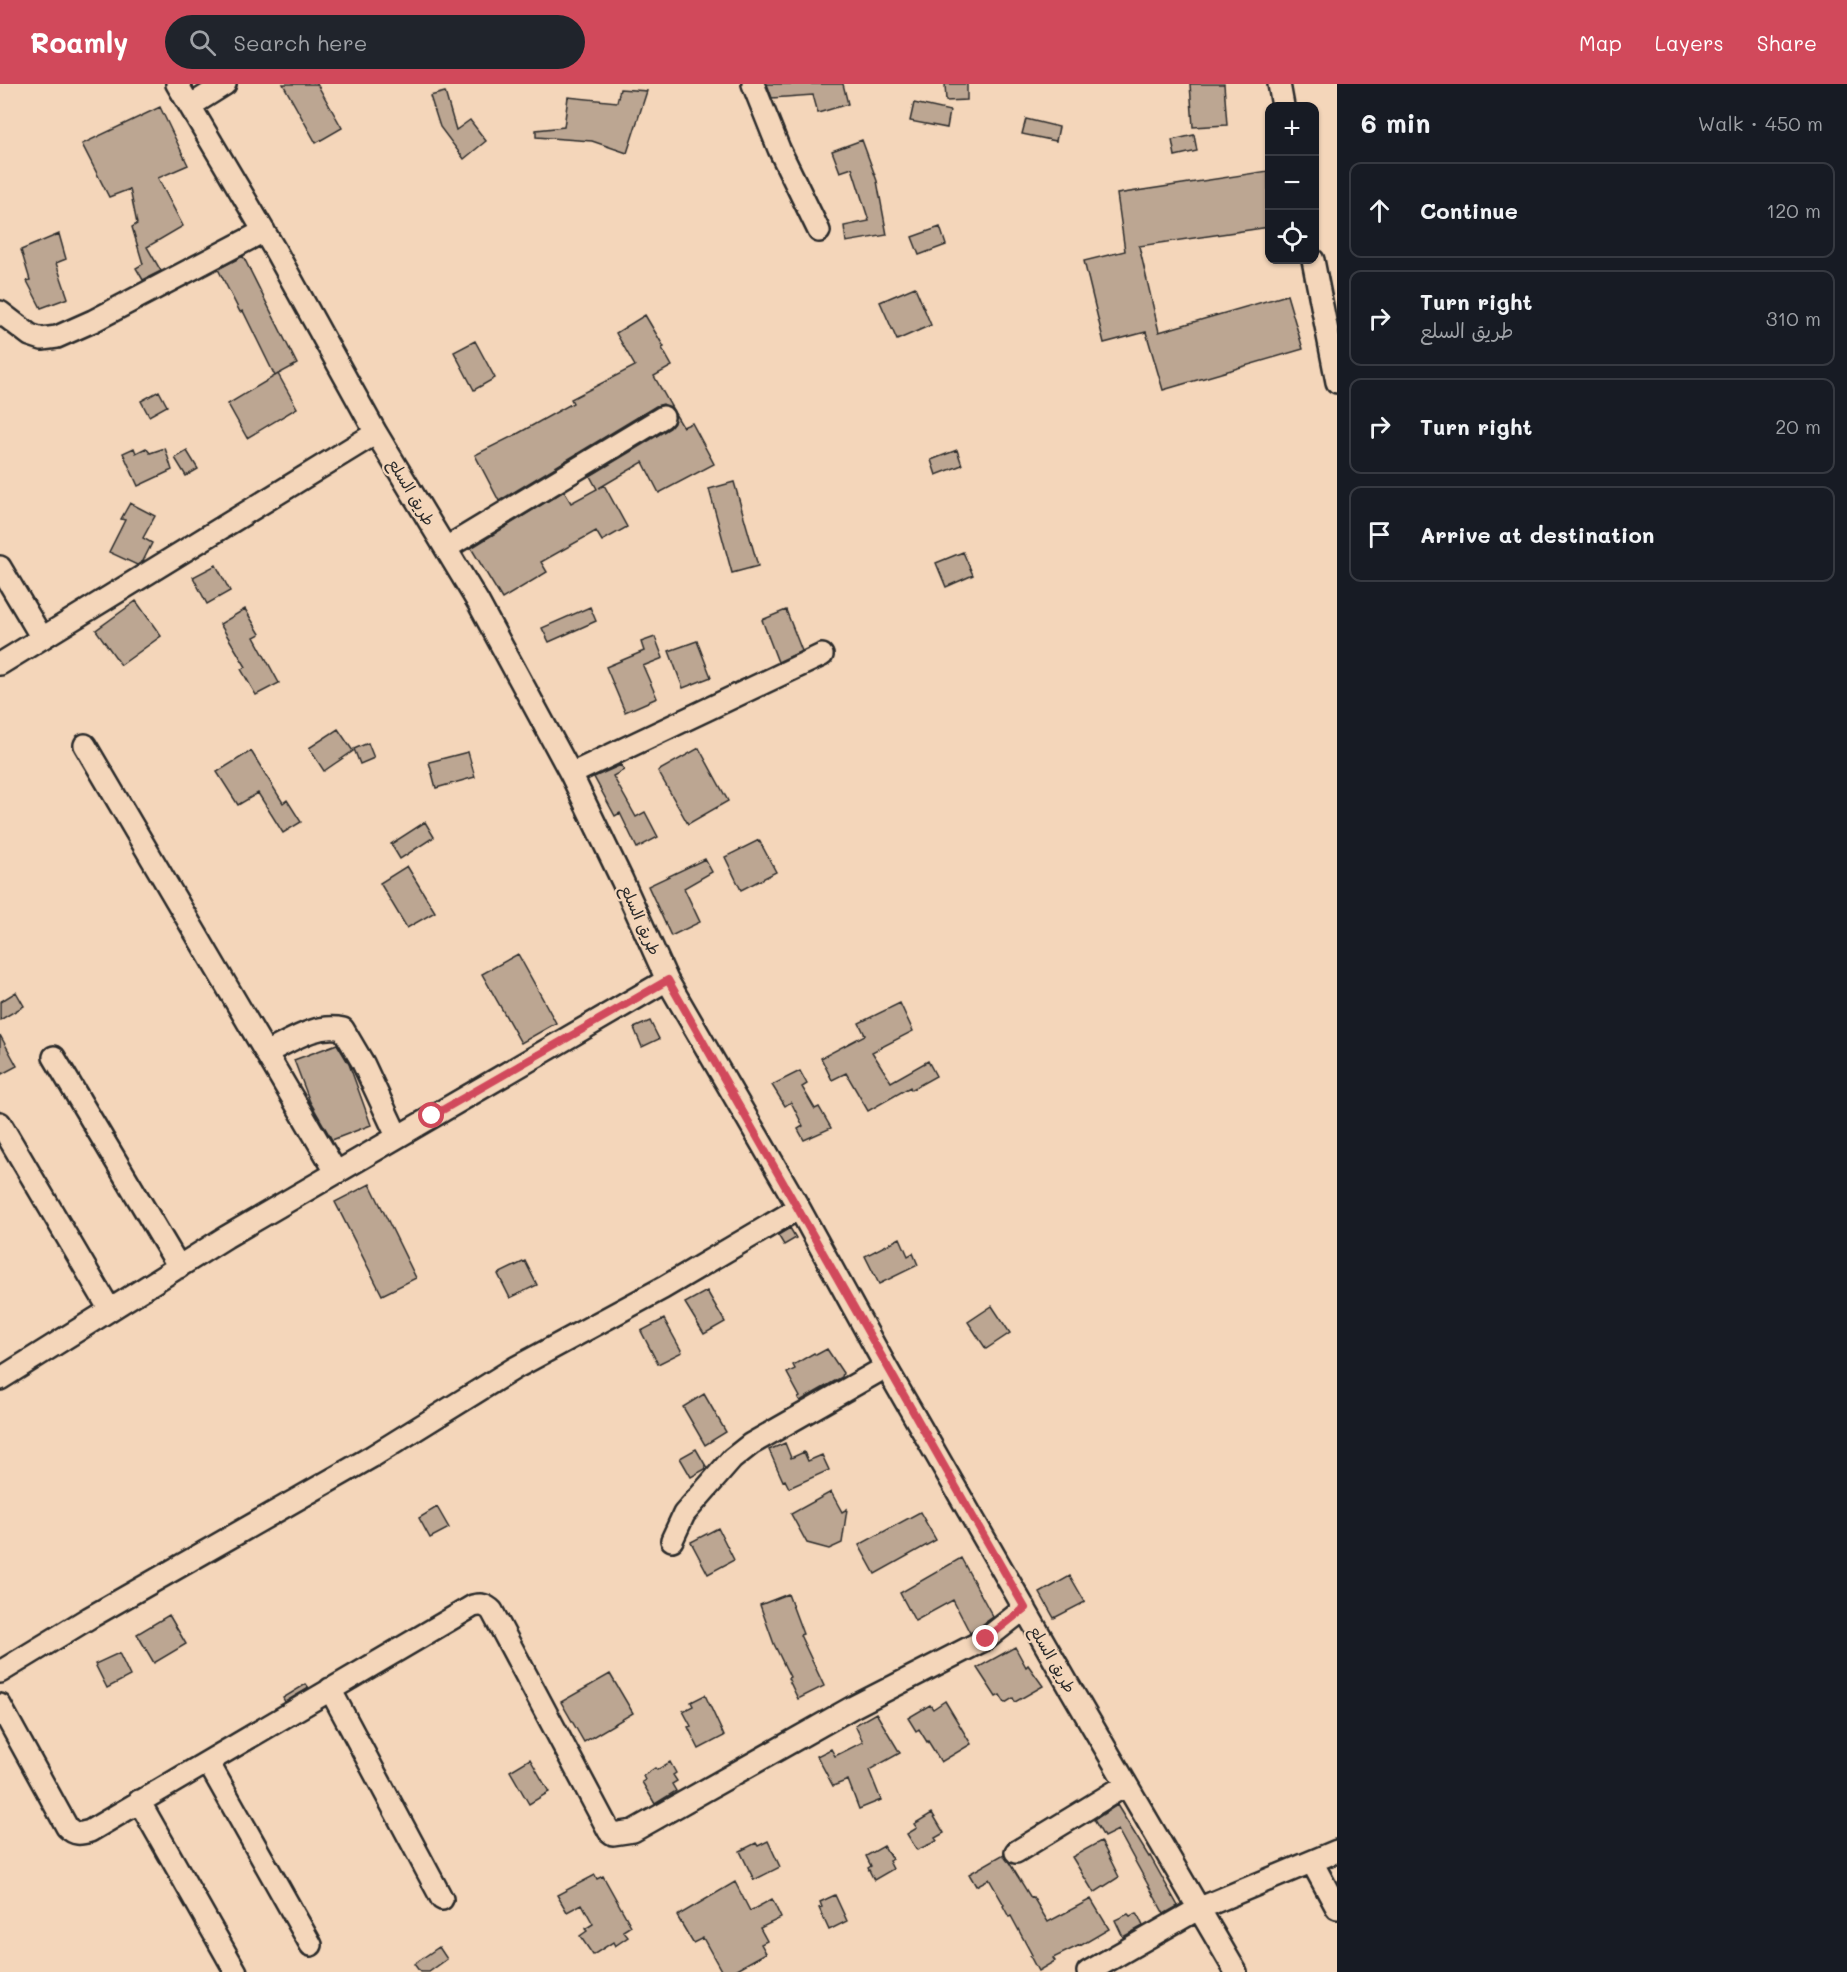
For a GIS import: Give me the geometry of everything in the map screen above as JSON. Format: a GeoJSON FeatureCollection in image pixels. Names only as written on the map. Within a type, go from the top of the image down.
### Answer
{"type":"FeatureCollection","features":[{"type":"Feature","properties":{"kind":"street","name":"طريق السلع"},"geometry":{"type":"LineString","coordinates":[[177,84],[264,231],[376,433],[478,602],[571,774],[668,980],[799,1208],[886,1367],[1236,1972]]}},
{"type":"Feature","properties":{"kind":"street"},"geometry":{"type":"LineString","coordinates":[[190,106],[225,84]]}},
{"type":"Feature","properties":{"kind":"street"},"geometry":{"type":"LineString","coordinates":[[753,84],[779,149],[819,231]]}},
{"type":"Feature","properties":{"kind":"street"},"geometry":{"type":"LineString","coordinates":[[1279,84],[1282,102]]}},
{"type":"Feature","properties":{"kind":"street"},"geometry":{"type":"LineString","coordinates":[[0,312],[30,335],[42,339],[57,337],[93,321],[264,231]]}},
{"type":"Feature","properties":{"kind":"street"},"geometry":{"type":"LineString","coordinates":[[1314,264],[1337,382]]}},
{"type":"Feature","properties":{"kind":"street"},"geometry":{"type":"LineString","coordinates":[[446,548],[663,417]]}},
{"type":"Feature","properties":{"kind":"street"},"geometry":{"type":"LineString","coordinates":[[0,664],[376,433]]}},
{"type":"Feature","properties":{"kind":"street"},"geometry":{"type":"LineString","coordinates":[[0,567],[42,638]]}},
{"type":"Feature","properties":{"kind":"street"},"geometry":{"type":"LineString","coordinates":[[571,774],[822,655]]}},
{"type":"Feature","properties":{"kind":"street"},"geometry":{"type":"LineString","coordinates":[[85,745],[336,1172]]}},
{"type":"Feature","properties":{"kind":"street"},"geometry":{"type":"LineString","coordinates":[[0,1379],[336,1172],[668,980]]}},
{"type":"Feature","properties":{"kind":"street"},"geometry":{"type":"LineString","coordinates":[[266,1053],[314,1029],[324,1027],[343,1029],[363,1064],[397,1137]]}},
{"type":"Feature","properties":{"kind":"street"},"geometry":{"type":"LineString","coordinates":[[54,1057],[179,1267]]}},
{"type":"Feature","properties":{"kind":"street"},"geometry":{"type":"LineString","coordinates":[[0,1123],[110,1310]]}},
{"type":"Feature","properties":{"kind":"street"},"geometry":{"type":"LineString","coordinates":[[0,1672],[89,1618],[373,1456],[515,1368],[663,1288],[799,1208]]}},
{"type":"Feature","properties":{"kind":"street"},"geometry":{"type":"LineString","coordinates":[[672,1540],[684,1514],[732,1460],[751,1444],[886,1367]]}},
{"type":"Feature","properties":{"kind":"street"},"geometry":{"type":"LineString","coordinates":[[0,1705],[67,1827],[81,1834],[90,1831],[330,1689],[480,1604],[492,1611],[609,1831],[613,1834],[622,1834],[633,1831],[854,1707],[986,1639],[1025,1608]]}},
{"type":"Feature","properties":{"kind":"street"},"geometry":{"type":"LineString","coordinates":[[330,1689],[442,1899]]}},
{"type":"Feature","properties":{"kind":"street"},"geometry":{"type":"LineString","coordinates":[[208,1762],[311,1945]]}},
{"type":"Feature","properties":{"kind":"street"},"geometry":{"type":"LineString","coordinates":[[1016,1852],[1126,1785]]}},
{"type":"Feature","properties":{"kind":"street"},"geometry":{"type":"LineString","coordinates":[[139,1801],[236,1972]]}},
{"type":"Feature","properties":{"kind":"street"},"geometry":{"type":"LineString","coordinates":[[1088,1972],[1198,1909],[1337,1851]]}},
{"type":"Feature","properties":{"kind":"street"},"geometry":{"type":"LineString","coordinates":[[1312,1862],[1337,1908]]}},
{"type":"Feature","properties":{"kind":"building"},"geometry":{"type":"Polygon","coordinates":[[[283,84],[317,84],[342,128],[316,143],[283,84]]]}},
{"type":"Feature","properties":{"kind":"building"},"geometry":{"type":"Polygon","coordinates":[[[767,84],[843,84],[848,104],[818,113],[813,95],[772,98],[767,84]]]}},
{"type":"Feature","properties":{"kind":"building"},"geometry":{"type":"Polygon","coordinates":[[[945,84],[967,84],[967,100],[946,101],[945,84]]]}},
{"type":"Feature","properties":{"kind":"building"},"geometry":{"type":"Polygon","coordinates":[[[1190,84],[1224,84],[1227,125],[1193,127],[1190,84]]]}},
{"type":"Feature","properties":{"kind":"building"},"geometry":{"type":"Polygon","coordinates":[[[620,89],[647,91],[627,153],[592,141],[536,137],[536,130],[564,127],[568,97],[617,102],[620,89]]]}},
{"type":"Feature","properties":{"kind":"building"},"geometry":{"type":"Polygon","coordinates":[[[445,92],[456,130],[470,120],[486,141],[464,159],[440,127],[430,96],[445,92]]]}},
{"type":"Feature","properties":{"kind":"building"},"geometry":{"type":"Polygon","coordinates":[[[914,103],[950,111],[947,128],[910,121],[914,103]]]}},
{"type":"Feature","properties":{"kind":"building"},"geometry":{"type":"Polygon","coordinates":[[[160,107],[188,165],[158,178],[183,226],[147,247],[161,271],[143,280],[136,268],[143,264],[132,227],[137,224],[130,189],[109,197],[82,144],[160,107]]]}},
{"type":"Feature","properties":{"kind":"building"},"geometry":{"type":"Polygon","coordinates":[[[1026,119],[1059,127],[1056,141],[1022,134],[1026,119]]]}},
{"type":"Feature","properties":{"kind":"building"},"geometry":{"type":"Polygon","coordinates":[[[1194,135],[1197,151],[1175,156],[1172,140],[1194,135]]]}},
{"type":"Feature","properties":{"kind":"building"},"geometry":{"type":"Polygon","coordinates":[[[862,140],[877,181],[887,235],[846,242],[844,226],[869,221],[852,168],[840,172],[832,151],[862,140]]]}},
{"type":"Feature","properties":{"kind":"building"},"geometry":{"type":"Polygon","coordinates":[[[1265,171],[1265,228],[1139,246],[1159,332],[1287,295],[1303,349],[1163,390],[1146,332],[1104,343],[1084,261],[1125,251],[1117,194],[1265,171]]]}},
{"type":"Feature","properties":{"kind":"building"},"geometry":{"type":"Polygon","coordinates":[[[940,227],[946,245],[919,255],[912,237],[940,227]]]}},
{"type":"Feature","properties":{"kind":"building"},"geometry":{"type":"Polygon","coordinates":[[[59,234],[66,259],[56,263],[68,298],[41,308],[27,281],[30,280],[21,250],[59,234]]]}},
{"type":"Feature","properties":{"kind":"building"},"geometry":{"type":"Polygon","coordinates":[[[243,256],[297,364],[275,376],[243,311],[240,312],[218,269],[243,256]]]}},
{"type":"Feature","properties":{"kind":"building"},"geometry":{"type":"Polygon","coordinates":[[[915,287],[931,325],[897,340],[880,302],[915,287]]]}},
{"type":"Feature","properties":{"kind":"building"},"geometry":{"type":"Polygon","coordinates":[[[645,315],[664,347],[662,348],[672,366],[654,376],[673,410],[663,404],[656,406],[499,501],[475,455],[573,403],[571,399],[635,366],[616,333],[645,315]]]}},
{"type":"Feature","properties":{"kind":"building"},"geometry":{"type":"Polygon","coordinates":[[[475,341],[495,378],[474,390],[454,352],[475,341]]]}},
{"type":"Feature","properties":{"kind":"building"},"geometry":{"type":"Polygon","coordinates":[[[278,374],[297,408],[247,438],[228,404],[278,374]]]}},
{"type":"Feature","properties":{"kind":"building"},"geometry":{"type":"Polygon","coordinates":[[[159,391],[167,406],[149,416],[141,401],[159,391]]]}},
{"type":"Feature","properties":{"kind":"building"},"geometry":{"type":"Polygon","coordinates":[[[674,412],[683,427],[692,423],[714,464],[659,493],[643,462],[604,485],[627,527],[602,541],[596,531],[541,562],[547,572],[502,599],[471,548],[564,491],[571,503],[597,489],[590,476],[670,428],[674,423],[674,412]]]}},
{"type":"Feature","properties":{"kind":"building"},"geometry":{"type":"Polygon","coordinates":[[[134,448],[136,453],[146,448],[150,453],[165,448],[172,470],[138,486],[123,453],[134,448]]]}},
{"type":"Feature","properties":{"kind":"building"},"geometry":{"type":"Polygon","coordinates":[[[957,450],[962,465],[936,475],[931,460],[957,450]]]}},
{"type":"Feature","properties":{"kind":"building"},"geometry":{"type":"Polygon","coordinates":[[[187,451],[198,469],[186,476],[175,458],[187,451]]]}},
{"type":"Feature","properties":{"kind":"building"},"geometry":{"type":"Polygon","coordinates":[[[734,482],[758,566],[732,573],[709,489],[734,482]]]}},
{"type":"Feature","properties":{"kind":"building"},"geometry":{"type":"Polygon","coordinates":[[[130,503],[155,516],[143,538],[152,543],[143,561],[137,565],[109,552],[125,520],[121,519],[130,503]]]}},
{"type":"Feature","properties":{"kind":"building"},"geometry":{"type":"Polygon","coordinates":[[[963,552],[973,575],[946,587],[936,563],[963,552]]]}},
{"type":"Feature","properties":{"kind":"building"},"geometry":{"type":"Polygon","coordinates":[[[216,565],[230,591],[207,604],[193,577],[216,565]]]}},
{"type":"Feature","properties":{"kind":"building"},"geometry":{"type":"Polygon","coordinates":[[[136,601],[161,636],[121,665],[96,630],[136,601]]]}},
{"type":"Feature","properties":{"kind":"building"},"geometry":{"type":"Polygon","coordinates":[[[590,607],[596,621],[549,642],[542,628],[590,607]]]}},
{"type":"Feature","properties":{"kind":"building"},"geometry":{"type":"Polygon","coordinates":[[[245,609],[260,634],[254,637],[279,683],[256,695],[241,669],[246,667],[220,624],[245,609]]]}},
{"type":"Feature","properties":{"kind":"building"},"geometry":{"type":"Polygon","coordinates":[[[786,610],[802,651],[778,662],[762,620],[786,610]]]}},
{"type":"Feature","properties":{"kind":"building"},"geometry":{"type":"Polygon","coordinates":[[[655,637],[663,658],[643,666],[657,698],[625,712],[606,667],[644,651],[641,642],[655,637]]]}},
{"type":"Feature","properties":{"kind":"building"},"geometry":{"type":"Polygon","coordinates":[[[697,641],[711,677],[683,688],[669,651],[697,641]]]}},
{"type":"Feature","properties":{"kind":"building"},"geometry":{"type":"Polygon","coordinates":[[[338,729],[353,751],[324,771],[309,748],[338,729]]]}},
{"type":"Feature","properties":{"kind":"building"},"geometry":{"type":"Polygon","coordinates":[[[368,743],[374,758],[360,764],[354,749],[368,743]]]}},
{"type":"Feature","properties":{"kind":"building"},"geometry":{"type":"Polygon","coordinates":[[[699,748],[728,801],[688,824],[658,771],[699,748]]]}},
{"type":"Feature","properties":{"kind":"building"},"geometry":{"type":"Polygon","coordinates":[[[251,751],[283,803],[287,800],[301,822],[283,833],[258,793],[238,805],[217,772],[251,751]]]}},
{"type":"Feature","properties":{"kind":"building"},"geometry":{"type":"Polygon","coordinates":[[[468,752],[475,777],[436,788],[429,762],[468,752]]]}},
{"type":"Feature","properties":{"kind":"building"},"geometry":{"type":"Polygon","coordinates":[[[621,765],[624,770],[613,776],[636,817],[645,812],[658,837],[637,848],[620,813],[615,816],[594,777],[621,765]]]}},
{"type":"Feature","properties":{"kind":"building"},"geometry":{"type":"Polygon","coordinates":[[[425,822],[434,837],[400,859],[391,844],[425,822]]]}},
{"type":"Feature","properties":{"kind":"building"},"geometry":{"type":"Polygon","coordinates":[[[759,840],[776,872],[741,890],[725,857],[759,840]]]}},
{"type":"Feature","properties":{"kind":"building"},"geometry":{"type":"Polygon","coordinates":[[[705,859],[712,872],[684,888],[700,922],[671,936],[648,886],[705,859]]]}},
{"type":"Feature","properties":{"kind":"building"},"geometry":{"type":"Polygon","coordinates":[[[407,866],[435,912],[407,928],[380,883],[407,866]]]}},
{"type":"Feature","properties":{"kind":"building"},"geometry":{"type":"Polygon","coordinates":[[[518,954],[556,1023],[521,1043],[482,974],[518,954]]]}},
{"type":"Feature","properties":{"kind":"building"},"geometry":{"type":"Polygon","coordinates":[[[16,992],[24,1006],[0,1020],[0,1002],[16,992]]]}},
{"type":"Feature","properties":{"kind":"building"},"geometry":{"type":"Polygon","coordinates":[[[900,1003],[913,1031],[872,1052],[891,1082],[928,1061],[936,1076],[911,1090],[910,1087],[868,1111],[846,1073],[832,1080],[821,1058],[865,1035],[859,1023],[900,1003]]]}},
{"type":"Feature","properties":{"kind":"building"},"geometry":{"type":"Polygon","coordinates":[[[650,1021],[659,1039],[642,1047],[634,1028],[650,1021]]]}},
{"type":"Feature","properties":{"kind":"building"},"geometry":{"type":"Polygon","coordinates":[[[0,1035],[17,1066],[0,1075],[0,1035]]]}},
{"type":"Feature","properties":{"kind":"building"},"geometry":{"type":"Polygon","coordinates":[[[337,1044],[349,1064],[371,1125],[332,1140],[310,1102],[294,1060],[337,1044]]]}},
{"type":"Feature","properties":{"kind":"building"},"geometry":{"type":"Polygon","coordinates":[[[800,1071],[807,1084],[802,1087],[815,1109],[819,1107],[831,1128],[804,1140],[798,1129],[803,1126],[791,1102],[785,1106],[772,1085],[800,1071]]]}},
{"type":"Feature","properties":{"kind":"building"},"geometry":{"type":"Polygon","coordinates":[[[370,1184],[416,1278],[382,1295],[335,1202],[370,1184]]]}},
{"type":"Feature","properties":{"kind":"building"},"geometry":{"type":"Polygon","coordinates":[[[790,1228],[796,1238],[784,1245],[778,1235],[790,1228]]]}},
{"type":"Feature","properties":{"kind":"building"},"geometry":{"type":"Polygon","coordinates":[[[900,1238],[908,1256],[913,1253],[918,1265],[879,1284],[865,1256],[900,1238]]]}},
{"type":"Feature","properties":{"kind":"building"},"geometry":{"type":"Polygon","coordinates":[[[525,1261],[537,1285],[510,1298],[498,1274],[525,1261]]]}},
{"type":"Feature","properties":{"kind":"building"},"geometry":{"type":"Polygon","coordinates":[[[707,1291],[725,1322],[704,1334],[685,1303],[707,1291]]]}},
{"type":"Feature","properties":{"kind":"building"},"geometry":{"type":"Polygon","coordinates":[[[992,1306],[1010,1333],[986,1349],[968,1322],[992,1306]]]}},
{"type":"Feature","properties":{"kind":"building"},"geometry":{"type":"Polygon","coordinates":[[[664,1319],[682,1352],[658,1364],[641,1331],[664,1319]]]}},
{"type":"Feature","properties":{"kind":"building"},"geometry":{"type":"Polygon","coordinates":[[[827,1349],[843,1373],[842,1377],[800,1401],[787,1373],[795,1369],[793,1365],[814,1353],[816,1355],[827,1349]]]}},
{"type":"Feature","properties":{"kind":"building"},"geometry":{"type":"Polygon","coordinates":[[[704,1394],[726,1432],[705,1445],[683,1407],[704,1394]]]}},
{"type":"Feature","properties":{"kind":"building"},"geometry":{"type":"Polygon","coordinates":[[[785,1443],[791,1458],[804,1452],[808,1461],[822,1455],[829,1470],[789,1488],[785,1480],[783,1481],[769,1450],[785,1443]]]}},
{"type":"Feature","properties":{"kind":"building"},"geometry":{"type":"Polygon","coordinates":[[[696,1449],[707,1468],[691,1477],[680,1458],[696,1449]]]}},
{"type":"Feature","properties":{"kind":"building"},"geometry":{"type":"Polygon","coordinates":[[[831,1492],[842,1512],[847,1509],[842,1543],[829,1549],[807,1543],[791,1514],[831,1492]]]}},
{"type":"Feature","properties":{"kind":"building"},"geometry":{"type":"Polygon","coordinates":[[[437,1507],[449,1528],[430,1538],[419,1518],[437,1507]]]}},
{"type":"Feature","properties":{"kind":"building"},"geometry":{"type":"Polygon","coordinates":[[[920,1512],[936,1540],[875,1574],[859,1545],[920,1512]]]}},
{"type":"Feature","properties":{"kind":"building"},"geometry":{"type":"Polygon","coordinates":[[[718,1528],[734,1560],[708,1574],[691,1542],[718,1528]]]}},
{"type":"Feature","properties":{"kind":"building"},"geometry":{"type":"Polygon","coordinates":[[[961,1558],[993,1617],[970,1633],[953,1600],[915,1621],[900,1593],[961,1558]]]}},
{"type":"Feature","properties":{"kind":"building"},"geometry":{"type":"Polygon","coordinates":[[[1070,1576],[1085,1602],[1054,1618],[1040,1593],[1070,1576]]]}},
{"type":"Feature","properties":{"kind":"building"},"geometry":{"type":"Polygon","coordinates":[[[788,1594],[803,1634],[800,1635],[824,1686],[798,1699],[760,1605],[788,1594]]]}},
{"type":"Feature","properties":{"kind":"building"},"geometry":{"type":"Polygon","coordinates":[[[169,1615],[186,1644],[154,1663],[137,1634],[169,1615]]]}},
{"type":"Feature","properties":{"kind":"building"},"geometry":{"type":"Polygon","coordinates":[[[1015,1647],[1026,1667],[1028,1665],[1043,1686],[1015,1702],[1013,1698],[1005,1703],[1000,1695],[996,1697],[977,1668],[1015,1647]]]}},
{"type":"Feature","properties":{"kind":"building"},"geometry":{"type":"Polygon","coordinates":[[[119,1653],[130,1676],[107,1688],[95,1664],[119,1653]]]}},
{"type":"Feature","properties":{"kind":"building"},"geometry":{"type":"Polygon","coordinates":[[[610,1674],[633,1713],[584,1742],[561,1702],[610,1674]]]}},
{"type":"Feature","properties":{"kind":"building"},"geometry":{"type":"Polygon","coordinates":[[[306,1684],[309,1688],[285,1702],[283,1698],[306,1684]]]}},
{"type":"Feature","properties":{"kind":"building"},"geometry":{"type":"Polygon","coordinates":[[[705,1695],[724,1736],[699,1749],[683,1711],[693,1706],[691,1702],[705,1695]]]}},
{"type":"Feature","properties":{"kind":"building"},"geometry":{"type":"Polygon","coordinates":[[[945,1701],[971,1744],[941,1762],[919,1729],[916,1731],[908,1718],[930,1705],[933,1709],[945,1701]]]}},
{"type":"Feature","properties":{"kind":"building"},"geometry":{"type":"Polygon","coordinates":[[[876,1713],[900,1753],[869,1770],[881,1800],[859,1809],[848,1780],[833,1786],[817,1756],[831,1749],[835,1756],[863,1742],[855,1725],[876,1713]]]}},
{"type":"Feature","properties":{"kind":"building"},"geometry":{"type":"Polygon","coordinates":[[[530,1759],[549,1792],[529,1804],[510,1771],[530,1759]]]}},
{"type":"Feature","properties":{"kind":"building"},"geometry":{"type":"Polygon","coordinates":[[[670,1762],[676,1773],[673,1775],[677,1781],[672,1784],[676,1791],[655,1804],[642,1782],[645,1780],[643,1776],[670,1762]]]}},
{"type":"Feature","properties":{"kind":"building"},"geometry":{"type":"Polygon","coordinates":[[[1117,1805],[1150,1856],[1178,1906],[1164,1914],[1118,1830],[1104,1837],[1094,1820],[1117,1805]]]}},
{"type":"Feature","properties":{"kind":"building"},"geometry":{"type":"Polygon","coordinates":[[[932,1813],[944,1833],[935,1838],[937,1841],[917,1850],[907,1834],[917,1828],[914,1824],[932,1813]]]}},
{"type":"Feature","properties":{"kind":"building"},"geometry":{"type":"Polygon","coordinates":[[[768,1841],[780,1867],[754,1880],[740,1851],[756,1843],[758,1846],[768,1841]]]}},
{"type":"Feature","properties":{"kind":"building"},"geometry":{"type":"Polygon","coordinates":[[[1101,1841],[1119,1877],[1094,1893],[1072,1857],[1101,1841]]]}},
{"type":"Feature","properties":{"kind":"building"},"geometry":{"type":"Polygon","coordinates":[[[884,1846],[892,1859],[889,1861],[893,1869],[874,1880],[868,1868],[871,1866],[866,1856],[884,1846]]]}},
{"type":"Feature","properties":{"kind":"building"},"geometry":{"type":"Polygon","coordinates":[[[1004,1854],[1048,1922],[1091,1899],[1109,1929],[1053,1958],[1055,1961],[1038,1971],[1030,1956],[1032,1955],[989,1879],[976,1886],[969,1874],[1004,1854]]]}},
{"type":"Feature","properties":{"kind":"building"},"geometry":{"type":"Polygon","coordinates":[[[595,1875],[597,1879],[603,1876],[631,1926],[623,1931],[628,1937],[615,1946],[613,1942],[593,1955],[580,1936],[593,1924],[582,1904],[567,1912],[557,1895],[595,1875]]]}},
{"type":"Feature","properties":{"kind":"building"},"geometry":{"type":"Polygon","coordinates":[[[735,1882],[750,1911],[772,1899],[781,1918],[760,1928],[767,1941],[761,1944],[766,1953],[732,1972],[722,1972],[703,1938],[693,1943],[677,1916],[735,1882]]]}},
{"type":"Feature","properties":{"kind":"building"},"geometry":{"type":"Polygon","coordinates":[[[835,1895],[847,1921],[829,1930],[819,1908],[822,1907],[820,1902],[835,1895]]]}},
{"type":"Feature","properties":{"kind":"building"},"geometry":{"type":"Polygon","coordinates":[[[1137,1913],[1143,1926],[1123,1937],[1115,1920],[1137,1913]]]}},
{"type":"Feature","properties":{"kind":"building"},"geometry":{"type":"Polygon","coordinates":[[[439,1947],[447,1959],[429,1972],[420,1972],[414,1964],[439,1947]]]}},
{"type":"Feature","properties":{"kind":"route"},"geometry":{"type":"LineString","coordinates":[[432,1116],[668,980],[1025,1608],[986,1639]]}}]}
